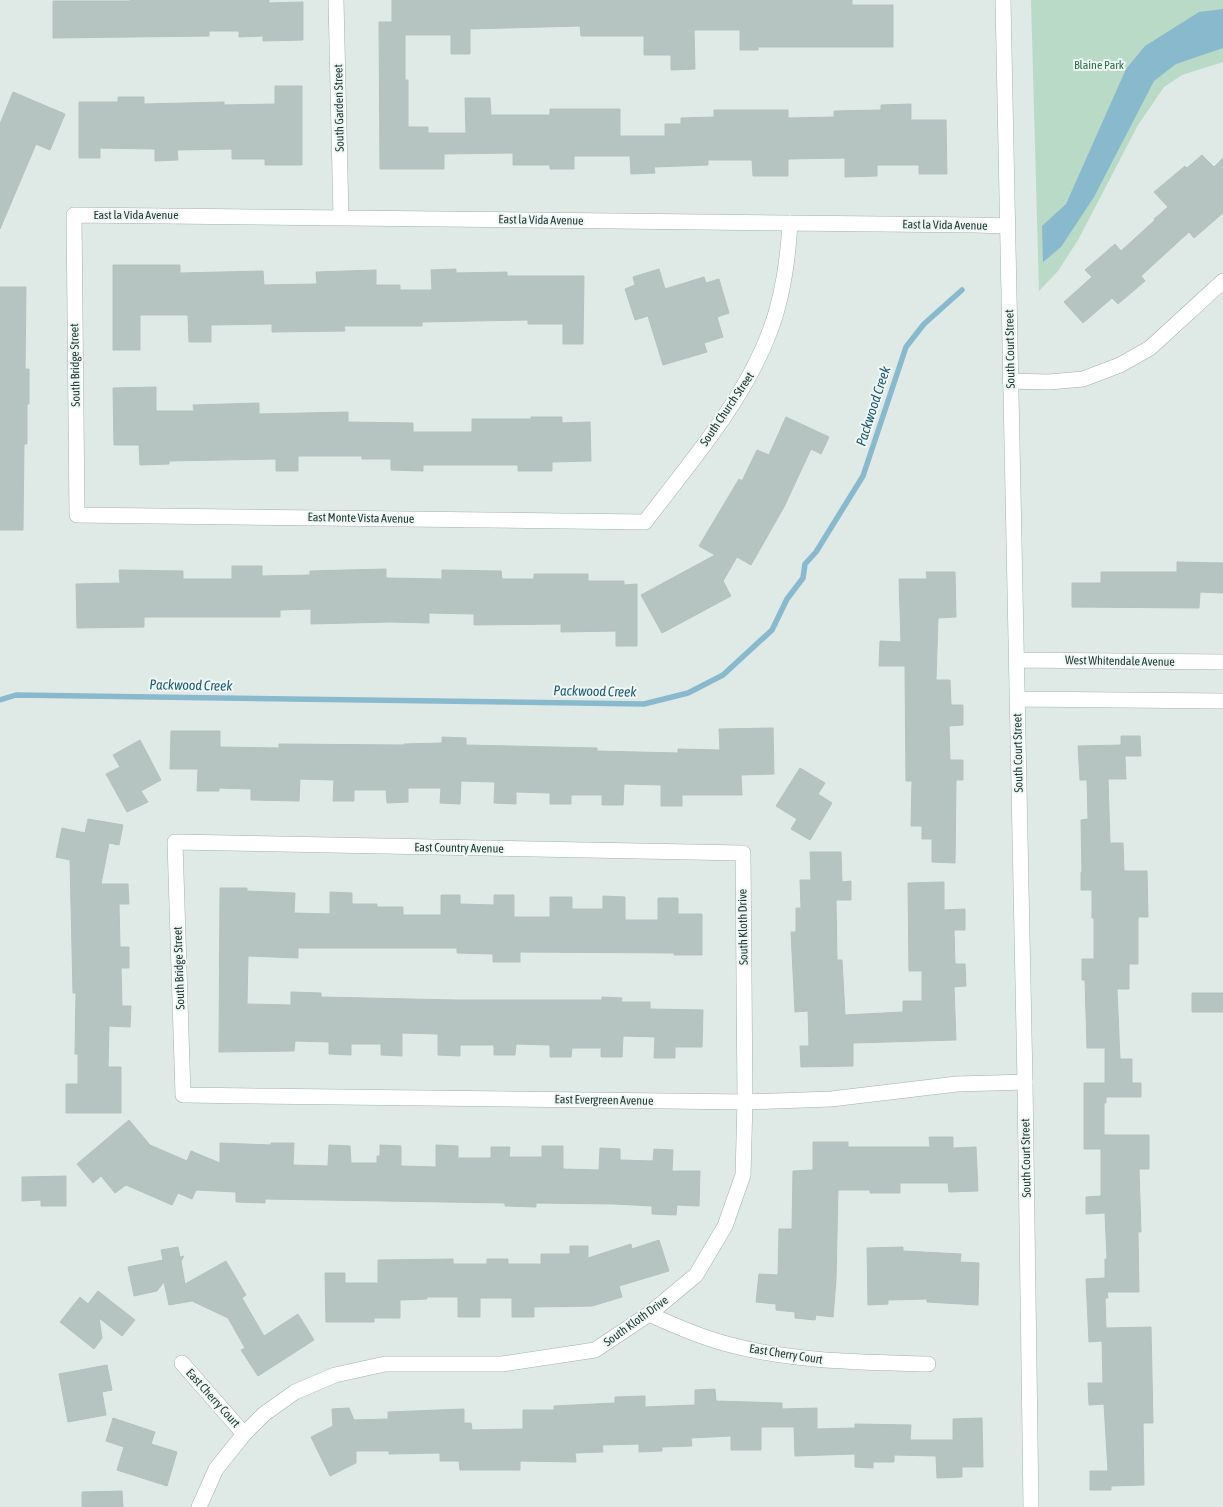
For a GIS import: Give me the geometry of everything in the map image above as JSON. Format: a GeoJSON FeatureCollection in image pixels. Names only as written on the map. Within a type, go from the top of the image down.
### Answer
{"type":"FeatureCollection","features":[{"type":"Feature","properties":{"kind":"street","name":"South Garden Street"},"geometry":{"type":"LineString","coordinates":[[336,0],[341,217]]}},
{"type":"Feature","properties":{"kind":"street","name":"South Court Street"},"geometry":{"type":"LineString","coordinates":[[1004,0],[1025,1082],[1031,1507]]}},
{"type":"Feature","properties":{"kind":"street","name":"East la Vida Avenue"},"geometry":{"type":"LineString","coordinates":[[74,215],[1007,226]]}},
{"type":"Feature","properties":{"kind":"street","name":"South Bridge Street"},"geometry":{"type":"LineString","coordinates":[[74,215],[77,515]]}},
{"type":"Feature","properties":{"kind":"street","name":"South Church Street"},"geometry":{"type":"LineString","coordinates":[[645,522],[728,410],[756,365],[771,330],[782,288],[788,252],[790,223]]}},
{"type":"Feature","properties":{"kind":"street"},"geometry":{"type":"LineString","coordinates":[[1010,381],[1049,382],[1084,379],[1120,365],[1150,348],[1223,280]]}},
{"type":"Feature","properties":{"kind":"street","name":"East Monte Vista Avenue"},"geometry":{"type":"LineString","coordinates":[[77,515],[645,522]]}},
{"type":"Feature","properties":{"kind":"street","name":"West Whitendale Avenue"},"geometry":{"type":"LineString","coordinates":[[1016,660],[1223,662]]}},
{"type":"Feature","properties":{"kind":"street"},"geometry":{"type":"LineString","coordinates":[[1017,699],[1223,700]]}},
{"type":"Feature","properties":{"kind":"street","name":"South Bridge Street"},"geometry":{"type":"LineString","coordinates":[[175,842],[183,1094]]}},
{"type":"Feature","properties":{"kind":"street","name":"East Country Avenue"},"geometry":{"type":"LineString","coordinates":[[175,842],[743,853]]}},
{"type":"Feature","properties":{"kind":"street","name":"South Kloth Drive"},"geometry":{"type":"LineString","coordinates":[[199,1507],[216,1469],[244,1434],[264,1414],[296,1392],[335,1375],[385,1364],[502,1364],[596,1350],[649,1314],[696,1275],[725,1226],[743,1175],[746,1102],[743,853]]}},
{"type":"Feature","properties":{"kind":"street","name":"East Evergreen Avenue"},"geometry":{"type":"LineString","coordinates":[[183,1094],[746,1102],[831,1099],[957,1084],[1025,1082]]}},
{"type":"Feature","properties":{"kind":"street","name":"East Cherry Court"},"geometry":{"type":"LineString","coordinates":[[649,1314],[688,1331],[727,1344],[774,1354],[822,1360],[928,1364]]}},
{"type":"Feature","properties":{"kind":"street","name":"East Cherry Court"},"geometry":{"type":"LineString","coordinates":[[182,1363],[244,1434]]}},
{"type":"Feature","properties":{"kind":"green space","name":"Blaine Park"},"geometry":{"type":"Polygon","coordinates":[[[1031,0],[1223,0],[1223,62],[1182,75],[1164,87],[1138,125],[1078,240],[1058,271],[1039,291],[1031,0]]]}},
{"type":"Feature","properties":{"kind":"water"},"geometry":{"type":"Polygon","coordinates":[[[1223,9],[1223,48],[1176,64],[1154,81],[1094,197],[1061,247],[1043,262],[1042,226],[1066,204],[1126,69],[1145,46],[1199,12],[1223,9]]]}},
{"type":"Feature","properties":{"kind":"building"},"geometry":{"type":"Polygon","coordinates":[[[269,0],[269,3],[303,2],[303,40],[263,41],[263,36],[239,37],[239,31],[209,31],[209,36],[53,38],[53,1],[269,0]]]}},
{"type":"Feature","properties":{"kind":"building"},"geometry":{"type":"Polygon","coordinates":[[[392,0],[852,0],[852,5],[893,5],[893,47],[758,47],[758,50],[740,50],[740,30],[694,30],[695,69],[671,70],[671,55],[644,55],[644,36],[581,36],[580,26],[470,29],[470,54],[451,54],[451,35],[405,35],[405,80],[408,80],[408,127],[428,127],[428,133],[466,133],[465,98],[490,98],[491,115],[550,115],[550,109],[620,109],[620,136],[665,136],[665,124],[681,124],[681,118],[714,117],[714,110],[788,110],[788,118],[834,117],[834,111],[881,110],[881,105],[911,104],[911,120],[946,120],[947,174],[919,174],[919,165],[877,165],[877,176],[845,177],[845,158],[788,159],[788,176],[753,176],[752,160],[708,160],[708,165],[654,167],[655,173],[631,174],[630,156],[574,156],[574,169],[550,169],[550,165],[513,165],[513,153],[444,154],[444,169],[380,169],[379,22],[392,22],[392,0]]]}},
{"type":"Feature","properties":{"kind":"building"},"geometry":{"type":"Polygon","coordinates":[[[275,86],[302,86],[302,165],[265,165],[265,159],[232,159],[232,149],[177,150],[178,160],[155,161],[155,149],[100,148],[100,158],[79,158],[79,102],[118,102],[118,97],[144,97],[144,104],[224,102],[224,105],[275,104],[275,86]]]}},
{"type":"Feature","properties":{"kind":"building"},"geometry":{"type":"Polygon","coordinates":[[[13,92],[65,114],[50,150],[36,144],[0,229],[0,124],[13,92]]]}},
{"type":"Feature","properties":{"kind":"building"},"geometry":{"type":"Polygon","coordinates":[[[1202,155],[1214,167],[1223,158],[1223,213],[1194,238],[1189,232],[1141,276],[1145,281],[1118,304],[1112,298],[1083,323],[1064,302],[1092,277],[1085,270],[1115,244],[1121,251],[1155,220],[1168,207],[1154,192],[1185,166],[1187,168],[1202,155]]]}},
{"type":"Feature","properties":{"kind":"building"},"geometry":{"type":"Polygon","coordinates":[[[113,265],[180,265],[180,273],[263,271],[264,285],[317,284],[316,272],[376,270],[376,285],[400,285],[400,290],[432,290],[431,270],[456,269],[456,273],[507,272],[507,276],[584,276],[583,344],[563,344],[563,324],[528,324],[528,320],[422,322],[422,326],[344,326],[345,331],[272,332],[272,324],[211,325],[211,342],[189,342],[188,315],[140,315],[140,350],[113,350],[113,265]]]}},
{"type":"Feature","properties":{"kind":"building"},"geometry":{"type":"Polygon","coordinates":[[[659,269],[665,289],[704,277],[706,283],[719,279],[729,313],[717,317],[723,337],[704,343],[707,352],[663,365],[648,316],[635,320],[625,289],[635,285],[633,277],[659,269]]]}},
{"type":"Feature","properties":{"kind":"building"},"geometry":{"type":"Polygon","coordinates":[[[0,287],[26,287],[25,369],[29,369],[29,404],[27,404],[27,444],[24,444],[23,530],[0,530],[0,287]]]}},
{"type":"Feature","properties":{"kind":"building"},"geometry":{"type":"Polygon","coordinates":[[[156,387],[156,411],[194,411],[193,405],[259,403],[259,414],[348,412],[348,422],[413,423],[413,432],[472,432],[472,419],[562,417],[562,423],[590,422],[591,461],[552,462],[552,471],[518,471],[518,465],[423,465],[423,471],[391,470],[391,459],[362,459],[362,456],[298,456],[298,471],[276,471],[276,459],[169,461],[169,464],[140,465],[139,445],[114,445],[113,388],[156,387]]]}},
{"type":"Feature","properties":{"kind":"building"},"geometry":{"type":"Polygon","coordinates":[[[786,417],[829,437],[821,454],[811,449],[784,507],[751,565],[737,557],[723,581],[731,596],[662,633],[641,595],[715,555],[699,546],[739,479],[742,481],[757,450],[769,455],[786,417]]]}},
{"type":"Feature","properties":{"kind":"building"},"geometry":{"type":"Polygon","coordinates":[[[1177,562],[1223,563],[1223,593],[1200,592],[1199,608],[1072,607],[1072,583],[1101,583],[1101,572],[1177,572],[1177,562]]]}},
{"type":"Feature","properties":{"kind":"building"},"geometry":{"type":"Polygon","coordinates":[[[232,566],[262,566],[262,576],[310,575],[310,571],[386,569],[386,578],[442,579],[442,570],[501,571],[502,579],[534,579],[534,574],[588,574],[588,581],[624,581],[624,585],[637,584],[637,646],[616,646],[616,631],[561,632],[561,624],[474,625],[474,614],[429,613],[429,623],[311,624],[311,609],[280,610],[280,617],[144,617],[144,627],[77,628],[76,584],[120,583],[119,570],[183,571],[183,579],[232,579],[232,566]]]}},
{"type":"Feature","properties":{"kind":"building"},"geometry":{"type":"Polygon","coordinates":[[[926,572],[955,572],[956,617],[938,618],[936,680],[950,680],[951,705],[963,705],[963,725],[949,726],[950,760],[963,760],[963,780],[956,780],[955,863],[932,862],[932,839],[922,839],[922,826],[911,826],[912,781],[906,781],[905,666],[879,666],[880,641],[901,642],[899,579],[927,579],[926,572]]]}},
{"type":"Feature","properties":{"kind":"building"},"geometry":{"type":"Polygon","coordinates":[[[773,728],[774,774],[741,775],[742,795],[682,795],[682,806],[661,806],[661,785],[624,784],[623,805],[602,805],[602,795],[571,795],[571,804],[550,804],[550,793],[516,792],[516,804],[494,803],[495,782],[461,781],[460,804],[440,803],[441,788],[408,788],[408,802],[387,803],[386,790],[354,790],[354,801],[333,801],[334,780],[300,779],[299,801],[251,800],[251,789],[219,788],[219,791],[197,791],[198,769],[170,769],[171,731],[220,731],[220,747],[279,748],[279,744],[404,745],[442,743],[442,737],[466,738],[466,745],[597,748],[597,751],[678,753],[678,749],[720,750],[719,729],[773,728]]]}},
{"type":"Feature","properties":{"kind":"building"},"geometry":{"type":"Polygon","coordinates":[[[1121,736],[1140,736],[1141,756],[1125,756],[1126,779],[1108,779],[1110,843],[1123,843],[1124,871],[1147,871],[1148,917],[1138,917],[1138,964],[1129,964],[1129,989],[1117,989],[1120,1059],[1132,1059],[1132,1083],[1141,1083],[1141,1097],[1106,1097],[1106,1103],[1104,1103],[1104,1135],[1149,1135],[1149,1169],[1139,1169],[1141,1232],[1138,1232],[1139,1292],[1107,1292],[1108,1298],[1105,1298],[1106,1328],[1151,1327],[1153,1423],[1143,1423],[1144,1485],[1111,1486],[1111,1490],[1090,1490],[1090,1471],[1108,1471],[1104,1404],[1089,1405],[1088,1383],[1103,1383],[1102,1341],[1089,1342],[1086,1279],[1105,1278],[1105,1259],[1107,1259],[1105,1213],[1086,1214],[1086,1197],[1101,1196],[1101,1149],[1084,1149],[1084,1083],[1105,1083],[1105,1048],[1087,1048],[1085,980],[1082,980],[1082,959],[1094,959],[1094,918],[1092,918],[1092,890],[1081,890],[1081,820],[1088,819],[1087,780],[1080,780],[1078,746],[1121,745],[1121,736]]]}},
{"type":"Feature","properties":{"kind":"building"},"geometry":{"type":"Polygon","coordinates":[[[140,740],[161,780],[141,791],[148,802],[127,812],[106,774],[120,767],[113,755],[140,740]]]}},
{"type":"Feature","properties":{"kind":"building"},"geometry":{"type":"Polygon","coordinates":[[[800,768],[825,783],[818,794],[832,803],[810,840],[791,829],[797,819],[776,806],[800,768]]]}},
{"type":"Feature","properties":{"kind":"building"},"geometry":{"type":"Polygon","coordinates":[[[88,819],[123,825],[119,845],[109,843],[101,884],[128,884],[129,904],[119,904],[120,947],[129,947],[129,968],[121,968],[122,1006],[131,1006],[130,1027],[109,1026],[108,1067],[121,1067],[121,1113],[66,1113],[66,1084],[78,1084],[78,1054],[75,1054],[76,993],[73,993],[70,860],[56,857],[62,828],[85,833],[88,819]]]}},
{"type":"Feature","properties":{"kind":"building"},"geometry":{"type":"Polygon","coordinates":[[[810,852],[841,852],[842,882],[851,881],[851,900],[836,900],[837,960],[842,960],[845,1015],[903,1012],[903,1001],[922,1001],[922,971],[909,971],[908,883],[944,882],[944,910],[965,909],[965,930],[954,930],[955,964],[965,964],[966,986],[954,987],[956,1040],[853,1043],[853,1066],[801,1067],[800,1046],[809,1046],[808,1011],[795,1012],[791,932],[796,932],[796,908],[801,908],[800,880],[811,880],[810,852]]]}},
{"type":"Feature","properties":{"kind":"building"},"geometry":{"type":"Polygon","coordinates":[[[220,888],[247,888],[247,891],[295,893],[294,913],[330,914],[330,892],[352,893],[352,904],[377,904],[377,907],[403,907],[403,915],[441,915],[441,895],[460,895],[460,904],[494,905],[494,895],[514,895],[514,917],[550,917],[550,897],[572,897],[572,909],[603,909],[603,896],[625,897],[625,920],[658,920],[658,898],[678,898],[678,914],[702,914],[702,955],[674,955],[674,953],[520,952],[520,962],[493,962],[493,954],[457,953],[457,948],[298,948],[298,958],[248,956],[247,1004],[291,1005],[291,992],[321,993],[321,997],[456,1000],[602,1000],[602,997],[622,998],[621,1002],[650,1002],[650,1009],[703,1010],[702,1047],[675,1047],[675,1058],[654,1058],[655,1037],[623,1036],[622,1057],[601,1057],[601,1048],[572,1048],[571,1057],[550,1057],[550,1045],[516,1044],[515,1055],[494,1055],[494,1045],[460,1045],[460,1056],[438,1055],[438,1034],[402,1033],[402,1056],[381,1055],[381,1044],[351,1044],[351,1055],[329,1054],[329,1042],[295,1041],[294,1051],[219,1052],[220,888]]]}},
{"type":"Feature","properties":{"kind":"building"},"geometry":{"type":"Polygon","coordinates":[[[1192,993],[1223,993],[1223,1012],[1192,1012],[1192,993]]]}},
{"type":"Feature","properties":{"kind":"building"},"geometry":{"type":"Polygon","coordinates":[[[129,1120],[150,1145],[187,1161],[191,1151],[220,1163],[220,1143],[271,1145],[271,1143],[294,1143],[293,1165],[328,1166],[329,1145],[350,1146],[351,1163],[377,1163],[377,1156],[380,1156],[380,1145],[401,1146],[401,1166],[436,1167],[436,1145],[458,1146],[458,1158],[491,1158],[491,1147],[510,1147],[509,1157],[542,1157],[542,1146],[563,1146],[563,1169],[599,1170],[600,1148],[620,1149],[620,1160],[653,1161],[654,1149],[673,1150],[672,1171],[700,1171],[699,1206],[677,1205],[676,1215],[652,1214],[652,1206],[615,1204],[536,1203],[536,1207],[505,1206],[505,1203],[265,1199],[265,1203],[236,1202],[236,1192],[196,1190],[192,1199],[178,1193],[172,1205],[126,1185],[115,1193],[101,1176],[93,1183],[77,1164],[129,1120]]]}},
{"type":"Feature","properties":{"kind":"building"},"geometry":{"type":"Polygon","coordinates":[[[929,1137],[953,1137],[953,1148],[976,1147],[978,1191],[949,1192],[948,1183],[900,1183],[900,1193],[870,1193],[870,1190],[838,1190],[836,1280],[833,1317],[816,1315],[815,1320],[795,1318],[795,1312],[776,1310],[776,1304],[756,1302],[759,1274],[778,1275],[779,1229],[792,1229],[793,1171],[813,1170],[813,1142],[848,1142],[848,1147],[930,1147],[929,1137]]]}},
{"type":"Feature","properties":{"kind":"building"},"geometry":{"type":"Polygon","coordinates":[[[66,1176],[66,1206],[41,1206],[41,1200],[22,1201],[22,1177],[66,1176]]]}},
{"type":"Feature","properties":{"kind":"building"},"geometry":{"type":"Polygon","coordinates":[[[659,1240],[669,1271],[619,1286],[622,1297],[592,1306],[534,1307],[534,1317],[512,1317],[512,1298],[480,1298],[480,1317],[458,1317],[458,1297],[427,1297],[427,1299],[400,1300],[400,1318],[374,1318],[374,1322],[326,1322],[325,1273],[345,1273],[345,1283],[378,1283],[378,1260],[453,1259],[453,1264],[487,1264],[487,1259],[508,1259],[508,1264],[541,1264],[541,1254],[570,1254],[570,1246],[588,1246],[588,1258],[631,1244],[632,1249],[659,1240]]]}},
{"type":"Feature","properties":{"kind":"building"},"geometry":{"type":"Polygon","coordinates":[[[178,1247],[180,1257],[184,1256],[181,1261],[185,1284],[226,1261],[246,1295],[242,1298],[264,1336],[298,1314],[314,1340],[258,1376],[241,1350],[245,1348],[228,1318],[192,1301],[169,1305],[164,1282],[157,1291],[134,1296],[128,1267],[163,1260],[161,1250],[178,1247]]]}},
{"type":"Feature","properties":{"kind":"building"},"geometry":{"type":"Polygon","coordinates":[[[903,1247],[903,1251],[961,1254],[960,1262],[979,1263],[978,1305],[927,1302],[927,1299],[888,1300],[888,1304],[868,1305],[867,1248],[903,1247]]]}},
{"type":"Feature","properties":{"kind":"building"},"geometry":{"type":"Polygon","coordinates":[[[98,1291],[135,1320],[122,1336],[99,1318],[102,1338],[94,1349],[60,1322],[80,1297],[88,1304],[98,1291]]]}},
{"type":"Feature","properties":{"kind":"building"},"geometry":{"type":"Polygon","coordinates":[[[107,1365],[112,1390],[102,1392],[106,1415],[68,1422],[59,1374],[107,1365]]]}},
{"type":"Feature","properties":{"kind":"building"},"geometry":{"type":"Polygon","coordinates":[[[715,1389],[716,1401],[782,1403],[782,1409],[817,1408],[817,1429],[855,1428],[855,1424],[911,1425],[910,1440],[953,1440],[953,1419],[982,1418],[983,1467],[962,1467],[962,1477],[937,1478],[936,1456],[894,1455],[894,1462],[873,1462],[873,1468],[855,1467],[855,1454],[795,1456],[794,1427],[761,1427],[761,1450],[731,1450],[731,1436],[691,1438],[692,1446],[662,1447],[662,1451],[639,1452],[639,1444],[602,1445],[603,1452],[575,1453],[576,1462],[520,1461],[520,1470],[460,1470],[459,1461],[440,1461],[440,1453],[389,1454],[389,1451],[356,1451],[356,1463],[330,1476],[311,1437],[333,1426],[332,1409],[349,1408],[354,1420],[388,1419],[388,1412],[464,1409],[464,1423],[471,1423],[472,1430],[523,1429],[523,1410],[554,1410],[554,1406],[615,1403],[615,1397],[645,1396],[645,1407],[695,1405],[695,1390],[715,1389]]]}},
{"type":"Feature","properties":{"kind":"building"},"geometry":{"type":"Polygon","coordinates":[[[113,1418],[155,1432],[151,1444],[177,1452],[167,1486],[117,1470],[124,1447],[106,1441],[113,1418]]]}},
{"type":"Feature","properties":{"kind":"building"},"geometry":{"type":"Polygon","coordinates":[[[122,1491],[123,1507],[82,1507],[82,1492],[122,1491]]]}},
{"type":"Feature","properties":{"kind":"waterway","name":"Packwood Creek"},"geometry":{"type":"LineString","coordinates":[[0,700],[16,695],[644,704],[688,693],[723,675],[772,630],[787,599],[803,578],[805,564],[816,552],[863,476],[906,347],[924,324],[962,290]]}}]}
